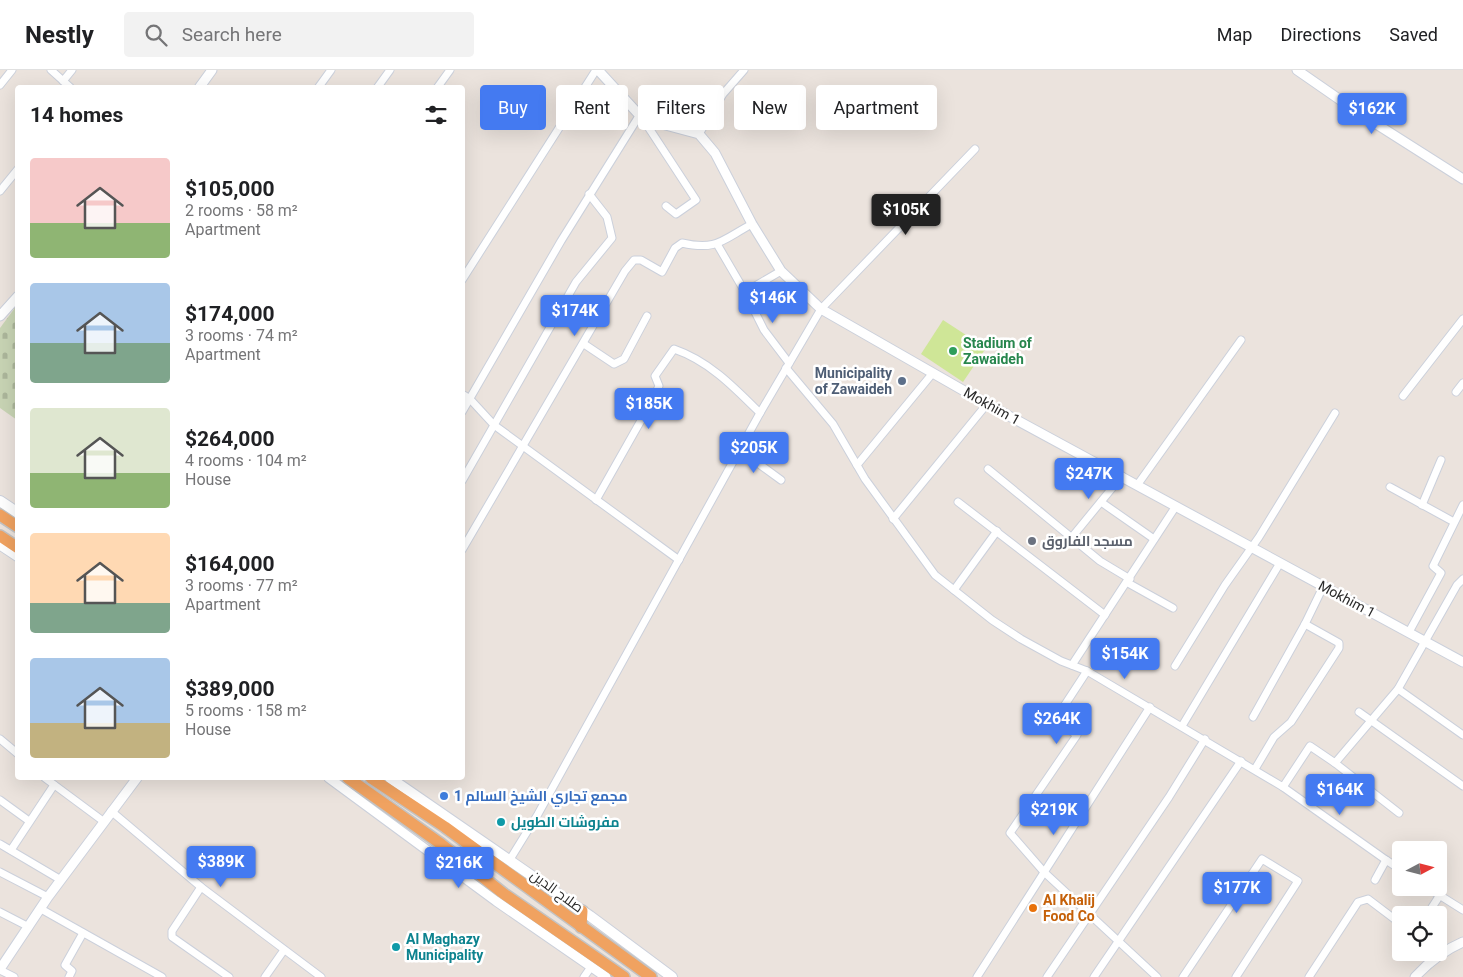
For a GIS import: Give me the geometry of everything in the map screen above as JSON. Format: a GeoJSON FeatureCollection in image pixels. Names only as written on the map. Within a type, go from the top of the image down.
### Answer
{"type":"FeatureCollection","features":[{"type":"Feature","properties":{"kind":"highway"},"geometry":{"type":"LineString","coordinates":[[0,515],[15,525]]}},
{"type":"Feature","properties":{"kind":"highway"},"geometry":{"type":"LineString","coordinates":[[0,536],[15,546]]}},
{"type":"Feature","properties":{"kind":"highway"},"geometry":{"type":"LineString","coordinates":[[351,780],[441,844],[504,894],[624,977]]}},
{"type":"Feature","properties":{"kind":"highway","name":"صلاح الدين"},"geometry":{"type":"LineString","coordinates":[[373,780],[445,827],[651,977]]}},
{"type":"Feature","properties":{"kind":"highway"},"geometry":{"type":"LineString","coordinates":[[389,780],[390,792]]}},
{"type":"Feature","properties":{"kind":"highway"},"geometry":{"type":"LineString","coordinates":[[581,927],[582,911]]}},
{"type":"Feature","properties":{"kind":"main road"},"geometry":{"type":"LineString","coordinates":[[0,501],[15,511]]}},
{"type":"Feature","properties":{"kind":"main road"},"geometry":{"type":"LineString","coordinates":[[392,780],[582,911],[672,977]]}},
{"type":"Feature","properties":{"kind":"street"},"geometry":{"type":"LineString","coordinates":[[0,85],[12,70]]}},
{"type":"Feature","properties":{"kind":"street"},"geometry":{"type":"LineString","coordinates":[[52,70],[68,85]]}},
{"type":"Feature","properties":{"kind":"street"},"geometry":{"type":"LineString","coordinates":[[63,81],[72,70]]}},
{"type":"Feature","properties":{"kind":"street"},"geometry":{"type":"LineString","coordinates":[[201,85],[212,70]]}},
{"type":"Feature","properties":{"kind":"street"},"geometry":{"type":"LineString","coordinates":[[320,85],[331,70]]}},
{"type":"Feature","properties":{"kind":"street"},"geometry":{"type":"LineString","coordinates":[[379,85],[390,70]]}},
{"type":"Feature","properties":{"kind":"street"},"geometry":{"type":"LineString","coordinates":[[440,85],[450,70]]}},
{"type":"Feature","properties":{"kind":"street"},"geometry":{"type":"LineString","coordinates":[[465,275],[597,70],[638,115]]}},
{"type":"Feature","properties":{"kind":"street"},"geometry":{"type":"LineString","coordinates":[[684,130],[699,134],[723,94],[744,70]]}},
{"type":"Feature","properties":{"kind":"street"},"geometry":{"type":"LineString","coordinates":[[1297,70],[1359,114],[1463,179]]}},
{"type":"Feature","properties":{"kind":"street"},"geometry":{"type":"LineString","coordinates":[[465,407],[589,194],[638,122]]}},
{"type":"Feature","properties":{"kind":"street"},"geometry":{"type":"LineString","coordinates":[[649,130],[696,200],[676,214],[666,206]]}},
{"type":"Feature","properties":{"kind":"street","name":"Mokhim 1"},"geometry":{"type":"LineString","coordinates":[[699,134],[715,153],[752,224],[781,271],[821,309],[932,374],[1138,484],[1463,662]]}},
{"type":"Feature","properties":{"kind":"street"},"geometry":{"type":"LineString","coordinates":[[509,861],[538,814],[760,413],[821,309],[975,148]]}},
{"type":"Feature","properties":{"kind":"street"},"geometry":{"type":"LineString","coordinates":[[0,191],[15,173]]}},
{"type":"Feature","properties":{"kind":"street"},"geometry":{"type":"LineString","coordinates":[[465,476],[576,282],[612,238],[607,216],[589,194]]}},
{"type":"Feature","properties":{"kind":"street"},"geometry":{"type":"LineString","coordinates":[[465,545],[625,271],[634,260],[641,260],[662,272],[676,248],[682,243],[701,248],[717,244],[752,224]]}},
{"type":"Feature","properties":{"kind":"street"},"geometry":{"type":"LineString","coordinates":[[717,244],[745,292],[764,330],[788,366],[832,424],[893,519],[935,575],[992,620],[1021,639],[1061,661],[1087,671],[1255,769],[1392,864]]}},
{"type":"Feature","properties":{"kind":"street"},"geometry":{"type":"LineString","coordinates":[[745,292],[781,271]]}},
{"type":"Feature","properties":{"kind":"street"},"geometry":{"type":"LineString","coordinates":[[0,316],[15,299]]}},
{"type":"Feature","properties":{"kind":"street"},"geometry":{"type":"LineString","coordinates":[[584,344],[614,364],[624,359],[647,316]]}},
{"type":"Feature","properties":{"kind":"street"},"geometry":{"type":"LineString","coordinates":[[1403,396],[1463,319]]}},
{"type":"Feature","properties":{"kind":"street"},"geometry":{"type":"LineString","coordinates":[[1138,484],[1241,340]]}},
{"type":"Feature","properties":{"kind":"street"},"geometry":{"type":"LineString","coordinates":[[596,500],[660,386],[655,376],[674,348],[689,354],[726,379],[760,413]]}},
{"type":"Feature","properties":{"kind":"street"},"geometry":{"type":"LineString","coordinates":[[857,464],[932,374]]}},
{"type":"Feature","properties":{"kind":"street"},"geometry":{"type":"LineString","coordinates":[[1456,392],[1463,383]]}},
{"type":"Feature","properties":{"kind":"street"},"geometry":{"type":"LineString","coordinates":[[465,396],[494,425],[679,560]]}},
{"type":"Feature","properties":{"kind":"street"},"geometry":{"type":"LineString","coordinates":[[893,519],[987,404]]}},
{"type":"Feature","properties":{"kind":"street"},"geometry":{"type":"LineString","coordinates":[[1175,666],[1259,536],[1335,413]]}},
{"type":"Feature","properties":{"kind":"street"},"geometry":{"type":"LineString","coordinates":[[740,450],[781,480]]}},
{"type":"Feature","properties":{"kind":"street"},"geometry":{"type":"LineString","coordinates":[[1422,505],[1441,460]]}},
{"type":"Feature","properties":{"kind":"street"},"geometry":{"type":"LineString","coordinates":[[988,469],[1100,561],[1173,608]]}},
{"type":"Feature","properties":{"kind":"street"},"geometry":{"type":"LineString","coordinates":[[1072,537],[1122,476]]}},
{"type":"Feature","properties":{"kind":"street"},"geometry":{"type":"LineString","coordinates":[[1390,487],[1454,522]]}},
{"type":"Feature","properties":{"kind":"street"},"geometry":{"type":"LineString","coordinates":[[958,502],[1105,615]]}},
{"type":"Feature","properties":{"kind":"street"},"geometry":{"type":"LineString","coordinates":[[1102,502],[1154,539]]}},
{"type":"Feature","properties":{"kind":"street"},"geometry":{"type":"LineString","coordinates":[[1408,632],[1440,573],[1433,566],[1463,505]]}},
{"type":"Feature","properties":{"kind":"street"},"geometry":{"type":"LineString","coordinates":[[1072,665],[1129,581],[1176,506]]}},
{"type":"Feature","properties":{"kind":"street"},"geometry":{"type":"LineString","coordinates":[[954,590],[997,531]]}},
{"type":"Feature","properties":{"kind":"street"},"geometry":{"type":"LineString","coordinates":[[0,545],[15,556]]}},
{"type":"Feature","properties":{"kind":"street"},"geometry":{"type":"LineString","coordinates":[[1182,726],[1280,563]]}},
{"type":"Feature","properties":{"kind":"street"},"geometry":{"type":"LineString","coordinates":[[1335,763],[1398,690],[1457,585],[1462,583]]}},
{"type":"Feature","properties":{"kind":"street"},"geometry":{"type":"LineString","coordinates":[[1253,716],[1305,624],[1323,587]]}},
{"type":"Feature","properties":{"kind":"street"},"geometry":{"type":"LineString","coordinates":[[1255,769],[1274,737],[1290,722],[1339,648],[1339,643],[1332,638],[1305,624]]}},
{"type":"Feature","properties":{"kind":"street"},"geometry":{"type":"LineString","coordinates":[[1087,671],[1055,720],[1077,735],[1010,833],[1044,872],[1157,977]]}},
{"type":"Feature","properties":{"kind":"street"},"geometry":{"type":"LineString","coordinates":[[1398,690],[1463,735]]}},
{"type":"Feature","properties":{"kind":"street"},"geometry":{"type":"LineString","coordinates":[[977,977],[1150,707]]}},
{"type":"Feature","properties":{"kind":"street"},"geometry":{"type":"LineString","coordinates":[[1359,712],[1463,786]]}},
{"type":"Feature","properties":{"kind":"street"},"geometry":{"type":"LineString","coordinates":[[0,739],[15,752]]}},
{"type":"Feature","properties":{"kind":"street"},"geometry":{"type":"LineString","coordinates":[[1048,977],[1205,739]]}},
{"type":"Feature","properties":{"kind":"street"},"geometry":{"type":"LineString","coordinates":[[1282,787],[1310,746],[1399,813]]}},
{"type":"Feature","properties":{"kind":"street"},"geometry":{"type":"LineString","coordinates":[[1094,977],[1241,761]]}},
{"type":"Feature","properties":{"kind":"street"},"geometry":{"type":"LineString","coordinates":[[47,780],[103,821]]}},
{"type":"Feature","properties":{"kind":"street"},"geometry":{"type":"LineString","coordinates":[[111,811],[114,801],[129,780]]}},
{"type":"Feature","properties":{"kind":"street"},"geometry":{"type":"LineString","coordinates":[[14,977],[0,969],[48,897],[135,780]]}},
{"type":"Feature","properties":{"kind":"street"},"geometry":{"type":"LineString","coordinates":[[331,780],[496,901],[606,977]]}},
{"type":"Feature","properties":{"kind":"street"},"geometry":{"type":"LineString","coordinates":[[11,850],[54,786]]}},
{"type":"Feature","properties":{"kind":"street"},"geometry":{"type":"LineString","coordinates":[[0,800],[29,822]]}},
{"type":"Feature","properties":{"kind":"street"},"geometry":{"type":"LineString","coordinates":[[111,811],[201,886],[320,977]]}},
{"type":"Feature","properties":{"kind":"street"},"geometry":{"type":"LineString","coordinates":[[0,844],[61,880]]}},
{"type":"Feature","properties":{"kind":"street"},"geometry":{"type":"LineString","coordinates":[[1183,977],[1262,859],[1298,881],[1236,977]]}},
{"type":"Feature","properties":{"kind":"street"},"geometry":{"type":"LineString","coordinates":[[1375,880],[1386,860]]}},
{"type":"Feature","properties":{"kind":"street"},"geometry":{"type":"LineString","coordinates":[[0,872],[48,897]]}},
{"type":"Feature","properties":{"kind":"street"},"geometry":{"type":"LineString","coordinates":[[201,886],[172,931],[172,937],[229,977]]}},
{"type":"Feature","properties":{"kind":"street"},"geometry":{"type":"LineString","coordinates":[[1442,896],[1463,910]]}},
{"type":"Feature","properties":{"kind":"street"},"geometry":{"type":"LineString","coordinates":[[1309,977],[1358,902],[1368,899],[1392,917]]}},
{"type":"Feature","properties":{"kind":"street"},"geometry":{"type":"LineString","coordinates":[[41,909],[162,977]]}},
{"type":"Feature","properties":{"kind":"street"},"geometry":{"type":"LineString","coordinates":[[0,912],[29,927]]}},
{"type":"Feature","properties":{"kind":"street"},"geometry":{"type":"LineString","coordinates":[[69,977],[72,972],[64,965],[83,933]]}},
{"type":"Feature","properties":{"kind":"street"},"geometry":{"type":"LineString","coordinates":[[1415,977],[1427,964],[1449,948],[1463,942]]}},
{"type":"Feature","properties":{"kind":"street"},"geometry":{"type":"LineString","coordinates":[[265,977],[284,950]]}},
{"type":"Feature","properties":{"kind":"street"},"geometry":{"type":"LineString","coordinates":[[584,977],[591,967]]}},
{"type":"Feature","properties":{"kind":"green space"},"geometry":{"type":"Polygon","coordinates":[[[15,308],[15,419],[0,408],[0,328],[15,308]]]}},
{"type":"Feature","properties":{"kind":"green space","name":"Stadium of Zawaideh"},"geometry":{"type":"Polygon","coordinates":[[[943,320],[986,348],[963,382],[921,354],[943,320]]]}},
{"type":"Feature","properties":{"kind":"place","name":"Stadium of Zawaideh"},"geometry":{"type":"Point","coordinates":[953,351]}},
{"type":"Feature","properties":{"kind":"place","name":"Municipality of Zawaideh"},"geometry":{"type":"Point","coordinates":[902,381]}},
{"type":"Feature","properties":{"kind":"place","name":"مسجد الفاروق"},"geometry":{"type":"Point","coordinates":[1032,541]}},
{"type":"Feature","properties":{"kind":"place","name":"مجمع تجاري الشيخ السالم 1"},"geometry":{"type":"Point","coordinates":[444,796]}},
{"type":"Feature","properties":{"kind":"place","name":"مفروشات الطويل"},"geometry":{"type":"Point","coordinates":[501,822]}},
{"type":"Feature","properties":{"kind":"place","name":"Al Khalij Food Co"},"geometry":{"type":"Point","coordinates":[1033,908]}},
{"type":"Feature","properties":{"kind":"place","name":"Al Maghazy Municipality"},"geometry":{"type":"Point","coordinates":[396,947]}}]}
